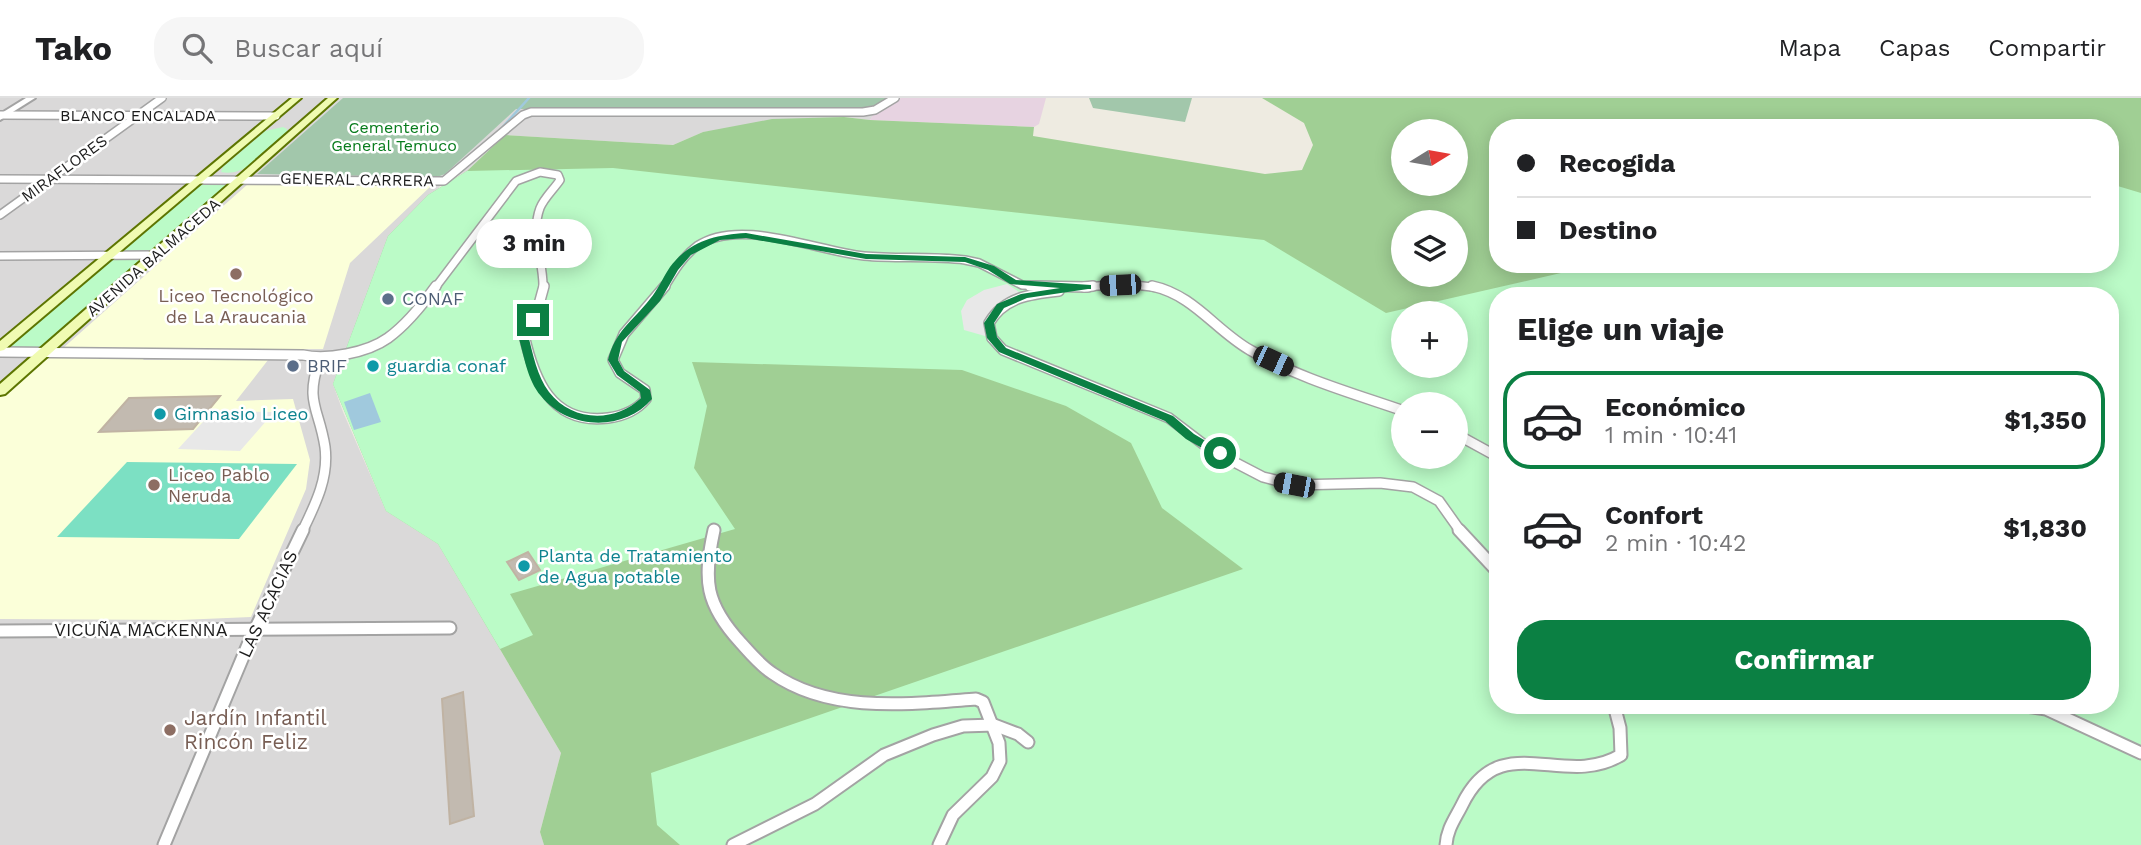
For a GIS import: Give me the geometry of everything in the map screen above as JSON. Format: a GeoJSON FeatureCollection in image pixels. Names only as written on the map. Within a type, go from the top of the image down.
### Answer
{"type":"FeatureCollection","features":[{"type":"Feature","properties":{"kind":"main road","name":"AVENIDA BALMACEDA"},"geometry":{"type":"LineString","coordinates":[[0,391],[333,98]]}},
{"type":"Feature","properties":{"kind":"main road","name":"AVENIDA BALMACEDA"},"geometry":{"type":"LineString","coordinates":[[0,346],[275,120],[285,108],[297,103]]}},
{"type":"Feature","properties":{"kind":"main road"},"geometry":{"type":"LineString","coordinates":[[309,108],[321,108]]}},
{"type":"Feature","properties":{"kind":"main road"},"geometry":{"type":"LineString","coordinates":[[293,123],[305,123]]}},
{"type":"Feature","properties":{"kind":"street"},"geometry":{"type":"LineString","coordinates":[[1,116],[31,98]]}},
{"type":"Feature","properties":{"kind":"street","name":"MIRAFLORES"},"geometry":{"type":"LineString","coordinates":[[0,215],[162,98]]}},
{"type":"Feature","properties":{"kind":"street","name":"GENERAL CARRERA"},"geometry":{"type":"LineString","coordinates":[[0,179],[444,181],[523,115],[531,112],[863,113],[875,110],[895,98]]}},
{"type":"Feature","properties":{"kind":"street","name":"BLANCO ENCALADA"},"geometry":{"type":"LineString","coordinates":[[1,116],[275,120]]}},
{"type":"Feature","properties":{"kind":"street"},"geometry":{"type":"LineString","coordinates":[[0,352],[303,355],[316,358],[359,350],[387,339],[422,306],[508,190],[525,176],[540,172],[558,175],[560,180],[540,209],[536,231],[538,256],[543,267],[543,291],[533,320],[523,335],[533,371],[545,395],[574,416],[588,420],[622,415],[643,404],[646,399],[645,390],[620,373],[613,360],[617,341],[656,299],[674,269],[688,253],[719,237],[734,235],[778,239],[866,256],[965,260],[991,268],[1013,282],[1088,287],[1143,285],[1175,293],[1190,301],[1249,350],[1310,379],[1391,407]]}},
{"type":"Feature","properties":{"kind":"street"},"geometry":{"type":"LineString","coordinates":[[0,256],[155,255]]}},
{"type":"Feature","properties":{"kind":"street"},"geometry":{"type":"LineString","coordinates":[[1088,287],[1025,296],[1000,306],[989,323],[992,338],[1003,350],[1021,360],[1094,386],[1169,418],[1190,437],[1244,470],[1266,479],[1294,485],[1407,485],[1426,492],[1441,501],[1489,564]]}},
{"type":"Feature","properties":{"kind":"street","name":"LAS ACACIAS"},"geometry":{"type":"LineString","coordinates":[[164,845],[256,629],[319,498],[325,475],[326,448],[311,394],[319,361],[316,358]]}},
{"type":"Feature","properties":{"kind":"street"},"geometry":{"type":"LineString","coordinates":[[1468,441],[1489,452]]}},
{"type":"Feature","properties":{"kind":"street"},"geometry":{"type":"LineString","coordinates":[[714,529],[705,567],[711,604],[728,629],[773,673],[827,696],[869,702],[897,705],[976,699],[983,702],[994,725],[1000,761],[992,777],[953,815],[939,845]]}},
{"type":"Feature","properties":{"kind":"street","name":"VICUÑA MACKENNA"},"geometry":{"type":"LineString","coordinates":[[0,631],[450,628]]}},
{"type":"Feature","properties":{"kind":"street"},"geometry":{"type":"LineString","coordinates":[[1446,845],[1447,829],[1467,790],[1486,775],[1513,761],[1579,770],[1606,766],[1621,755],[1616,714]]}},
{"type":"Feature","properties":{"kind":"street"},"geometry":{"type":"LineString","coordinates":[[2057,714],[2141,753]]}},
{"type":"Feature","properties":{"kind":"street"},"geometry":{"type":"LineString","coordinates":[[733,845],[815,804],[861,770],[895,750],[948,729],[994,725],[1018,734],[1028,742]]}},
{"type":"Feature","properties":{"kind":"shaded area"},"geometry":{"type":"Polygon","coordinates":[[[0,98],[901,98],[883,111],[875,113],[870,120],[844,117],[703,132],[673,145],[505,135],[467,171],[440,186],[360,315],[333,384],[386,511],[438,544],[561,753],[540,832],[544,845],[0,845],[0,98]]]}},
{"type":"Feature","properties":{"kind":"shaded area"},"geometry":{"type":"Polygon","coordinates":[[[901,98],[1046,98],[1039,124],[1034,127],[870,120],[875,112],[883,111],[901,98]]]}},
{"type":"Feature","properties":{"kind":"shaded area"},"geometry":{"type":"Polygon","coordinates":[[[248,184],[431,186],[350,263],[323,349],[62,349],[248,184]]]}},
{"type":"Feature","properties":{"kind":"shaded area"},"geometry":{"type":"Polygon","coordinates":[[[1007,284],[1025,296],[993,314],[992,338],[964,330],[961,311],[967,300],[984,290],[1007,284]]]}},
{"type":"Feature","properties":{"kind":"shaded area","name":"Liceo Pablo Neruda"},"geometry":{"type":"Polygon","coordinates":[[[47,354],[147,355],[143,360],[268,360],[236,401],[293,399],[310,460],[306,489],[251,617],[180,620],[0,619],[0,397],[47,354]]]}},
{"type":"Feature","properties":{"kind":"shaded area"},"geometry":{"type":"Polygon","coordinates":[[[213,411],[274,412],[240,451],[178,449],[213,411]]]}},
{"type":"Feature","properties":{"kind":"green space","name":"Cementerio General Temuco"},"geometry":{"type":"Polygon","coordinates":[[[343,98],[888,98],[870,108],[516,109],[445,174],[437,177],[257,174],[343,98]]]}},
{"type":"Feature","properties":{"kind":"green space"},"geometry":{"type":"Polygon","coordinates":[[[1089,98],[1192,98],[1185,122],[1093,108],[1089,98]]]}},
{"type":"Feature","properties":{"kind":"green space"},"geometry":{"type":"Polygon","coordinates":[[[1262,98],[2141,98],[2141,845],[544,845],[540,832],[561,753],[438,544],[386,511],[333,384],[388,236],[428,195],[467,171],[505,135],[673,145],[703,132],[772,119],[844,117],[1034,127],[1033,136],[1265,174],[1302,170],[1313,145],[1304,123],[1262,98]]]}},
{"type":"Feature","properties":{"kind":"green space"},"geometry":{"type":"Polygon","coordinates":[[[283,127],[287,132],[257,160],[230,173],[221,172],[223,167],[265,131],[283,127]]]}},
{"type":"Feature","properties":{"kind":"green space"},"geometry":{"type":"Polygon","coordinates":[[[613,168],[1264,240],[1386,313],[1391,312],[1391,378],[1468,378],[1468,301],[1438,301],[1489,289],[1489,714],[2119,714],[2119,287],[1500,287],[1561,273],[2119,273],[2119,186],[2141,193],[2141,845],[680,845],[657,825],[651,773],[1243,569],[1162,508],[1131,443],[1066,406],[962,370],[692,362],[707,406],[694,468],[735,529],[510,594],[533,635],[500,649],[438,544],[386,511],[333,384],[388,236],[428,195],[467,171],[613,168]]]}},
{"type":"Feature","properties":{"kind":"green space"},"geometry":{"type":"Polygon","coordinates":[[[204,180],[235,180],[153,253],[115,253],[204,180]]]}},
{"type":"Feature","properties":{"kind":"green space"},"geometry":{"type":"Polygon","coordinates":[[[109,258],[146,258],[42,348],[4,349],[109,258]]]}},
{"type":"Feature","properties":{"kind":"green space"},"geometry":{"type":"Polygon","coordinates":[[[127,462],[297,464],[239,539],[57,537],[127,462]]]}},
{"type":"Feature","properties":{"kind":"water"},"geometry":{"type":"Polygon","coordinates":[[[370,393],[381,422],[354,430],[344,402],[370,393]]]}},
{"type":"Feature","properties":{"kind":"building","name":"Gimnasio Liceo"},"geometry":{"type":"Polygon","coordinates":[[[220,396],[193,429],[99,432],[129,398],[220,396]]]}},
{"type":"Feature","properties":{"kind":"building","name":"Planta de Tratamiento de Agua potable"},"geometry":{"type":"Polygon","coordinates":[[[528,552],[540,570],[519,580],[507,562],[528,552]]]}},
{"type":"Feature","properties":{"kind":"building"},"geometry":{"type":"Polygon","coordinates":[[[463,692],[474,816],[450,824],[442,699],[463,692]]]}},
{"type":"Feature","properties":{"kind":"waterway"},"geometry":{"type":"LineString","coordinates":[[500,130],[529,98]]}},
{"type":"Feature","properties":{"kind":"place","name":"Liceo Tecnológico de La Araucania"},"geometry":{"type":"Point","coordinates":[236,274]}},
{"type":"Feature","properties":{"kind":"place","name":"CONAF"},"geometry":{"type":"Point","coordinates":[388,299]}},
{"type":"Feature","properties":{"kind":"place","name":"BRIF"},"geometry":{"type":"Point","coordinates":[293,366]}},
{"type":"Feature","properties":{"kind":"place","name":"guardia conaf"},"geometry":{"type":"Point","coordinates":[373,366]}},
{"type":"Feature","properties":{"kind":"place","name":"Gimnasio Liceo"},"geometry":{"type":"Point","coordinates":[160,414]}},
{"type":"Feature","properties":{"kind":"place","name":"Liceo Pablo Neruda"},"geometry":{"type":"Point","coordinates":[154,485]}},
{"type":"Feature","properties":{"kind":"place","name":"Planta de Tratamiento de Agua potable"},"geometry":{"type":"Point","coordinates":[524,566]}},
{"type":"Feature","properties":{"kind":"place","name":"Jardín Infantil Rincón Feliz"},"geometry":{"type":"Point","coordinates":[170,730]}},
{"type":"Feature","properties":{"kind":"route"},"geometry":{"type":"LineString","coordinates":[[533,320],[523,335],[533,371],[545,395],[574,416],[601,420],[634,410],[646,399],[645,390],[620,373],[613,360],[617,341],[656,299],[674,269],[688,253],[706,241],[734,235],[778,239],[866,256],[925,257],[979,262],[1013,282],[1088,287],[1025,296],[1000,306],[989,323],[992,338],[1003,350],[1021,360],[1094,386],[1169,418],[1190,437],[1220,453]]}}]}
